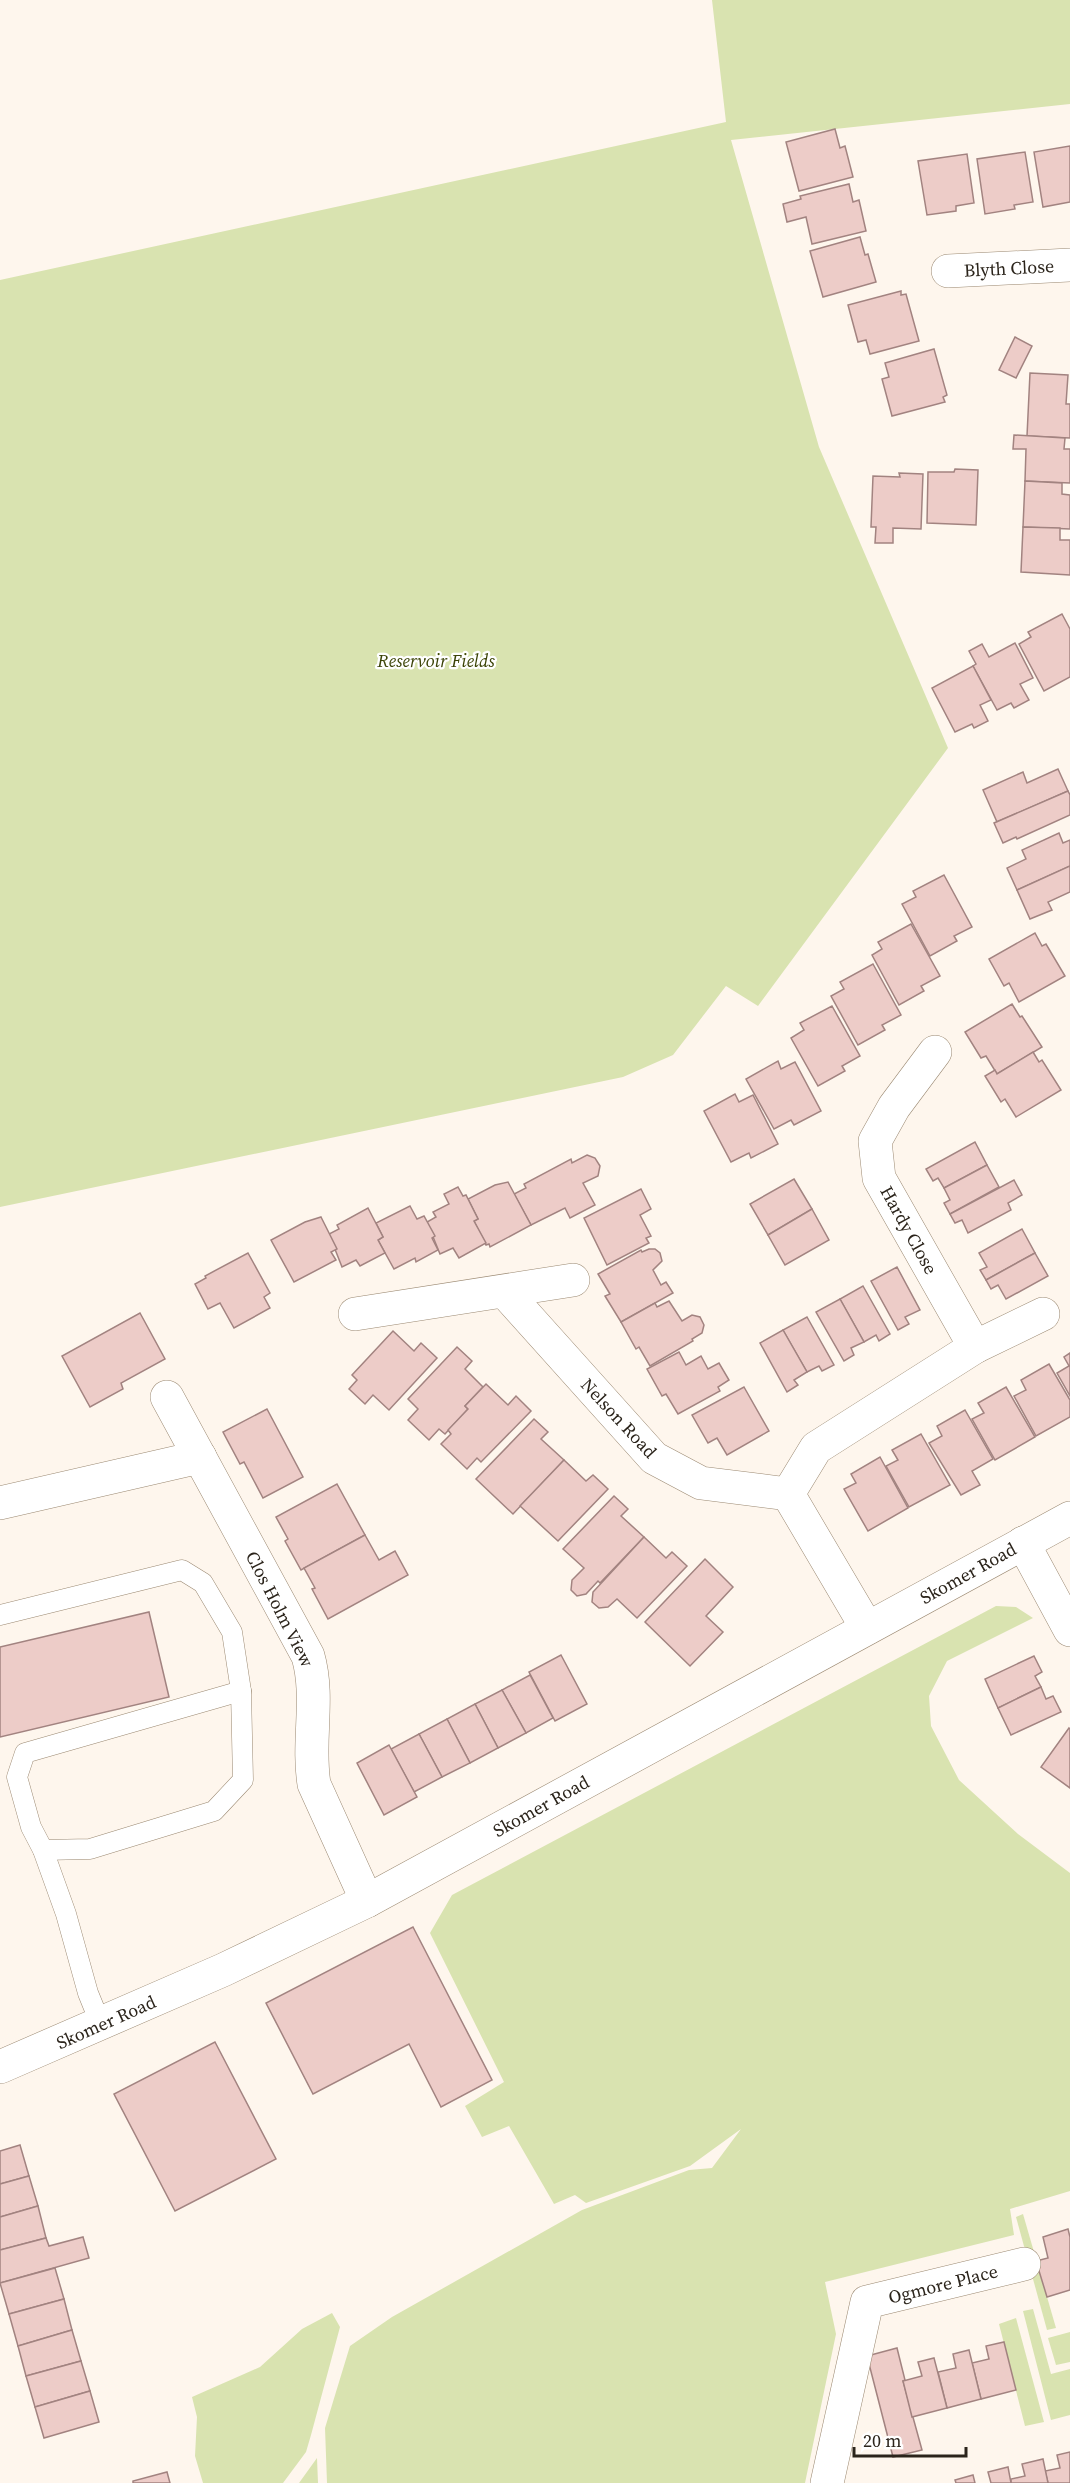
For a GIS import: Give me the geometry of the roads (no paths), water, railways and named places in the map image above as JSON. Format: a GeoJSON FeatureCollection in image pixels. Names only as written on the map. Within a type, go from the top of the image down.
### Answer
{"type":"FeatureCollection","features":[{"type":"Feature","properties":{"kind":"street","name":"Blyth Close"},"geometry":{"type":"LineString","coordinates":[[948,271],[1070,265]]}},
{"type":"Feature","properties":{"kind":"street","name":"Hardy Close"},"geometry":{"type":"LineString","coordinates":[[935,1052],[894,1107],[875,1141],[879,1178],[975,1347]]}},
{"type":"Feature","properties":{"kind":"street"},"geometry":{"type":"LineString","coordinates":[[355,1314],[573,1280]]}},
{"type":"Feature","properties":{"kind":"street","name":"Nelson Road"},"geometry":{"type":"LineString","coordinates":[[505,1292],[654,1458],[701,1483],[788,1494]]}},
{"type":"Feature","properties":{"kind":"street"},"geometry":{"type":"LineString","coordinates":[[867,1628],[788,1494],[816,1448],[975,1347],[1042,1314]]}},
{"type":"Feature","properties":{"kind":"street","name":"Clos Holm View"},"geometry":{"type":"LineString","coordinates":[[167,1397],[308,1656],[313,1673],[311,1764],[314,1784],[367,1900]]}},
{"type":"Feature","properties":{"kind":"street"},"geometry":{"type":"LineString","coordinates":[[0,1503],[200,1456]]}},
{"type":"Feature","properties":{"kind":"street","name":"Skomer Road"},"geometry":{"type":"LineString","coordinates":[[0,2067],[223,1970],[367,1900],[1070,1518]]}},
{"type":"Feature","properties":{"kind":"street"},"geometry":{"type":"LineString","coordinates":[[1023,1543],[1070,1630]]}},
{"type":"Feature","properties":{"kind":"street","name":"Ogmore Place"},"geometry":{"type":"LineString","coordinates":[[827,2483],[867,2302],[1024,2264]]}},
{"type":"Feature","properties":{"kind":"lane"},"geometry":{"type":"LineString","coordinates":[[0,1615],[183,1570],[203,1583],[232,1632],[241,1691],[243,1780],[214,1811],[90,1849],[43,1850]]}},
{"type":"Feature","properties":{"kind":"lane"},"geometry":{"type":"LineString","coordinates":[[101,2025],[88,1993],[66,1914],[43,1850],[30,1827],[17,1777],[25,1753],[241,1691]]}},
{"type":"Feature","properties":{"kind":"park label","name":"Reservoir Fields"},"geometry":{"type":"Point","coordinates":[436,660]}}]}
